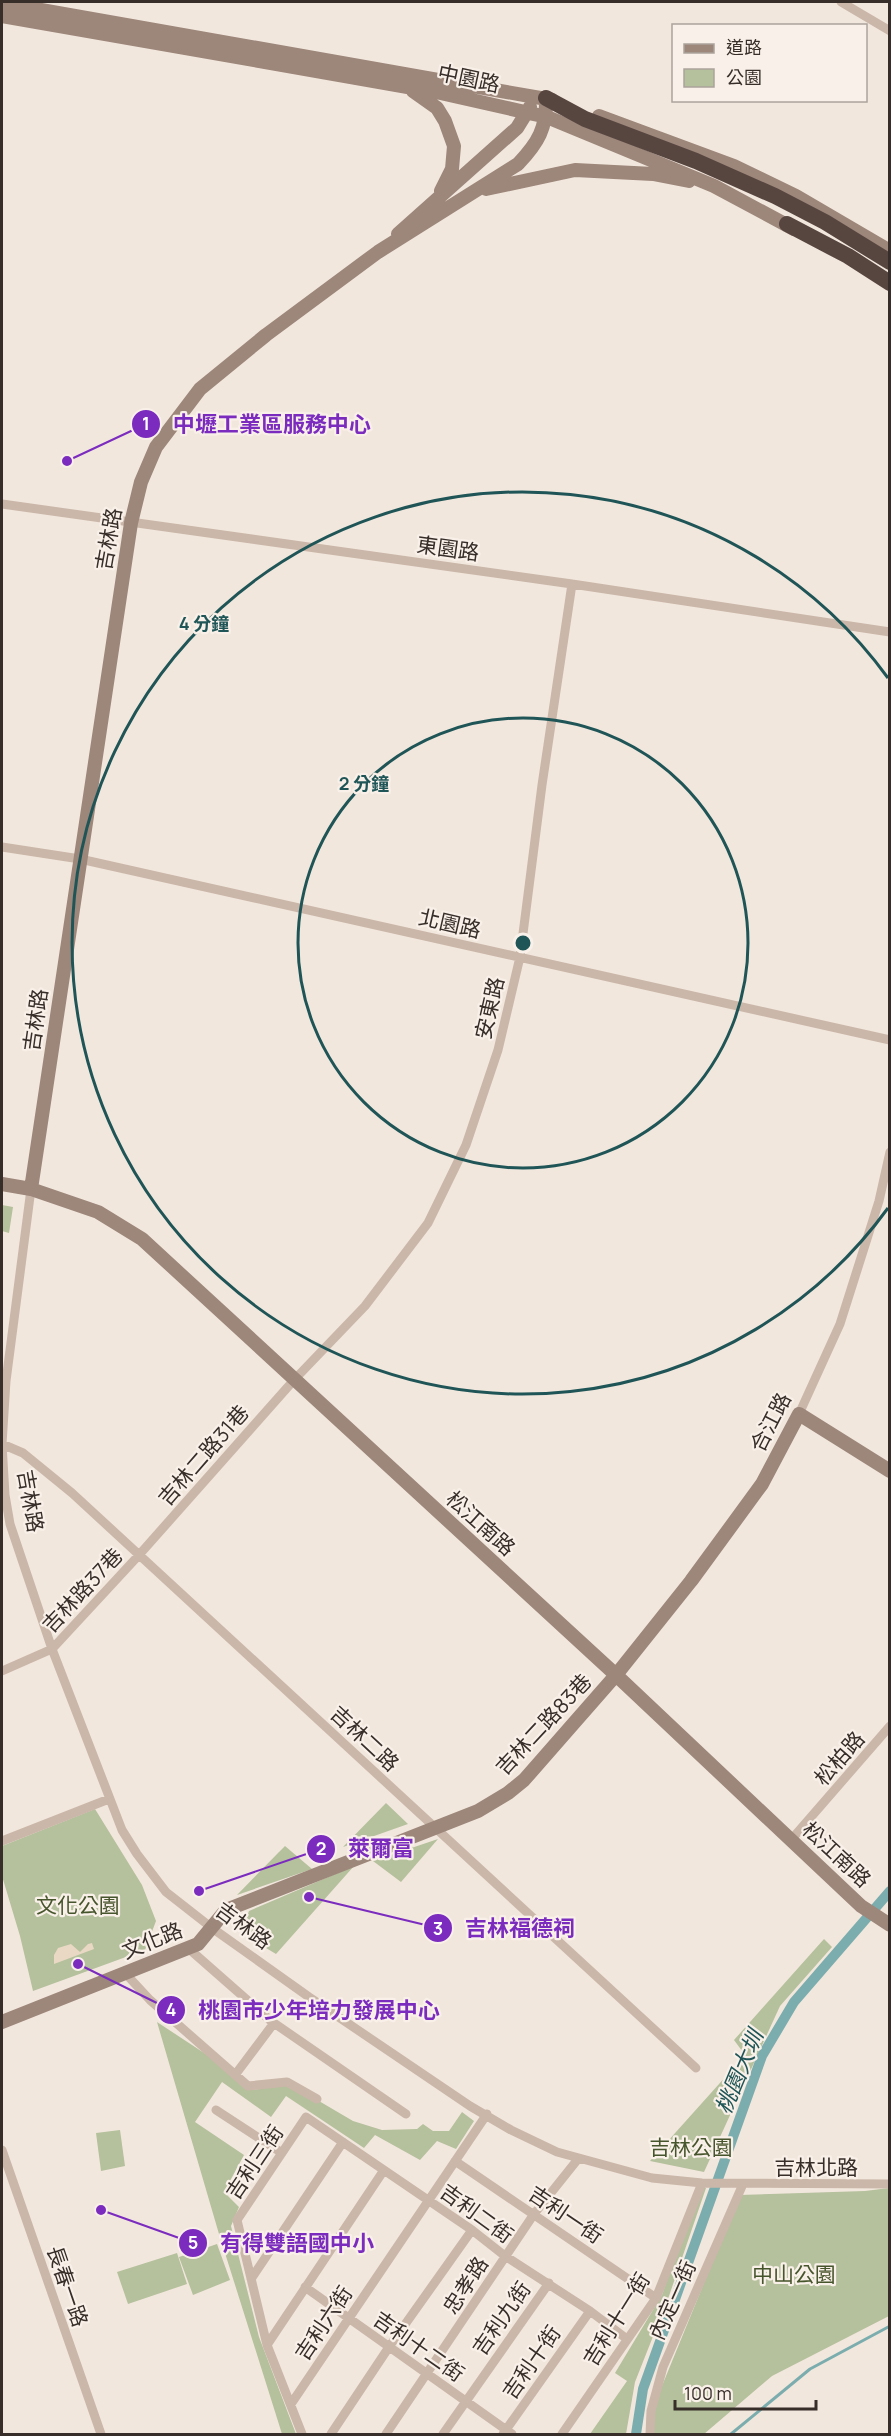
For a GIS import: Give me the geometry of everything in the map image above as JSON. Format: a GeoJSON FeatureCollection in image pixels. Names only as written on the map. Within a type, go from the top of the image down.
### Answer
{"type":"FeatureCollection","features":[{"type":"Feature","properties":{"kind":"highway"},"geometry":{"type":"LineString","coordinates":[[540,97],[585,119],[696,160],[775,196],[825,222],[887,267]]}},
{"type":"Feature","properties":{"kind":"highway"},"geometry":{"type":"LineString","coordinates":[[786,224],[848,256],[887,267]]}},
{"type":"Feature","properties":{"kind":"street"},"geometry":{"type":"LineString","coordinates":[[841,2],[890,31]]}},
{"type":"Feature","properties":{"kind":"street","name":"中園路"},"geometry":{"type":"LineString","coordinates":[[2,3],[540,97]]}},
{"type":"Feature","properties":{"kind":"street","name":"中園路"},"geometry":{"type":"LineString","coordinates":[[2,16],[407,87],[547,117],[714,186],[786,224],[890,292]]}},
{"type":"Feature","properties":{"kind":"street"},"geometry":{"type":"LineString","coordinates":[[407,87],[437,108],[454,146],[452,169],[439,195]]}},
{"type":"Feature","properties":{"kind":"street"},"geometry":{"type":"LineString","coordinates":[[540,97],[547,117]]}},
{"type":"Feature","properties":{"kind":"street","name":"吉林路"},"geometry":{"type":"LineString","coordinates":[[378,252],[439,195],[517,128],[540,97]]}},
{"type":"Feature","properties":{"kind":"street","name":"吉林路"},"geometry":{"type":"LineString","coordinates":[[547,117],[540,136],[518,164],[378,252],[266,335],[200,389],[156,447],[141,482],[130,523],[4,1381],[2,1444],[5,1495],[10,1524],[52,1649],[109,1799],[122,1830],[166,1892],[309,1997],[437,2084],[512,2130],[557,2152],[652,2178],[743,2184]]}},
{"type":"Feature","properties":{"kind":"street"},"geometry":{"type":"LineString","coordinates":[[475,191],[575,170],[653,174],[714,186]]}},
{"type":"Feature","properties":{"kind":"street","name":"東園路"},"geometry":{"type":"LineString","coordinates":[[2,504],[572,584],[890,632]]}},
{"type":"Feature","properties":{"kind":"street","name":"安東路"},"geometry":{"type":"LineString","coordinates":[[294,1380],[365,1306],[428,1223],[466,1145],[498,1050],[520,957],[542,785],[572,584]]}},
{"type":"Feature","properties":{"kind":"street","name":"北園路"},"geometry":{"type":"LineString","coordinates":[[2,847],[80,859],[890,1040]]}},
{"type":"Feature","properties":{"kind":"street","name":"合江路"},"geometry":{"type":"LineString","coordinates":[[616,1675],[691,1581],[762,1484],[799,1414],[840,1324],[879,1201],[890,1152]]}},
{"type":"Feature","properties":{"kind":"street","name":"松江南路"},"geometry":{"type":"LineString","coordinates":[[2,1184],[31,1189],[98,1212],[142,1239],[616,1675],[865,1909],[885,1923]]}},
{"type":"Feature","properties":{"kind":"street","name":"吉林二路31巷"},"geometry":{"type":"LineString","coordinates":[[139,1555],[294,1380]]}},
{"type":"Feature","properties":{"kind":"street"},"geometry":{"type":"LineString","coordinates":[[799,1414],[890,1471]]}},
{"type":"Feature","properties":{"kind":"street","name":"吉林二路"},"geometry":{"type":"LineString","coordinates":[[2,1444],[23,1453],[72,1493],[696,2068]]}},
{"type":"Feature","properties":{"kind":"street","name":"吉林路37巷"},"geometry":{"type":"LineString","coordinates":[[52,1649],[139,1555]]}},
{"type":"Feature","properties":{"kind":"street"},"geometry":{"type":"LineString","coordinates":[[2,1671],[52,1649]]}},
{"type":"Feature","properties":{"kind":"street","name":"吉林二路83巷"},"geometry":{"type":"LineString","coordinates":[[212,1928],[226,1910],[487,1806],[524,1780],[616,1675]]}},
{"type":"Feature","properties":{"kind":"street","name":"松柏路"},"geometry":{"type":"LineString","coordinates":[[791,1840],[890,1726]]}},
{"type":"Feature","properties":{"kind":"street"},"geometry":{"type":"LineString","coordinates":[[2,1841],[109,1799]]}},
{"type":"Feature","properties":{"kind":"street","name":"文化路"},"geometry":{"type":"LineString","coordinates":[[2,2022],[198,1944],[212,1928]]}},
{"type":"Feature","properties":{"kind":"street"},"geometry":{"type":"LineString","coordinates":[[188,1948],[274,2023],[406,2114]]}},
{"type":"Feature","properties":{"kind":"street"},"geometry":{"type":"LineString","coordinates":[[125,1973],[150,2000],[248,2086],[287,2082],[317,2099]]}},
{"type":"Feature","properties":{"kind":"street"},"geometry":{"type":"LineString","coordinates":[[235,2075],[274,2023]]}},
{"type":"Feature","properties":{"kind":"street"},"geometry":{"type":"LineString","coordinates":[[216,2110],[282,2153]]}},
{"type":"Feature","properties":{"kind":"street","name":"吉利六街"},"geometry":{"type":"LineString","coordinates":[[291,2404],[487,2114]]}},
{"type":"Feature","properties":{"kind":"street","name":"吉利三街"},"geometry":{"type":"LineString","coordinates":[[302,2434],[267,2345],[237,2220],[306,2116]]}},
{"type":"Feature","properties":{"kind":"street","name":"吉利二街"},"geometry":{"type":"LineString","coordinates":[[306,2116],[472,2230],[505,2256],[590,2311],[627,2339]]}},
{"type":"Feature","properties":{"kind":"street"},"geometry":{"type":"LineString","coordinates":[[251,2279],[343,2142]]}},
{"type":"Feature","properties":{"kind":"street","name":"長春一路"},"geometry":{"type":"LineString","coordinates":[[2,2150],[101,2434]]}},
{"type":"Feature","properties":{"kind":"street","name":"忠孝路"},"geometry":{"type":"LineString","coordinates":[[386,2434],[534,2214],[578,2159]]}},
{"type":"Feature","properties":{"kind":"street","name":"吉利一街"},"geometry":{"type":"LineString","coordinates":[[455,2161],[656,2298]]}},
{"type":"Feature","properties":{"kind":"street"},"geometry":{"type":"LineString","coordinates":[[267,2345],[384,2170]]}},
{"type":"Feature","properties":{"kind":"street","name":"吉利十一街"},"geometry":{"type":"LineString","coordinates":[[562,2434],[656,2298],[706,2183]]}},
{"type":"Feature","properties":{"kind":"street","name":"吉林北路"},"geometry":{"type":"LineString","coordinates":[[743,2184],[890,2184]]}},
{"type":"Feature","properties":{"kind":"street","name":"內定一街"},"geometry":{"type":"LineString","coordinates":[[650,2434],[651,2411],[663,2367],[743,2184]]}},
{"type":"Feature","properties":{"kind":"street"},"geometry":{"type":"LineString","coordinates":[[331,2434],[472,2230]]}},
{"type":"Feature","properties":{"kind":"street","name":"吉利九街"},"geometry":{"type":"LineString","coordinates":[[443,2434],[549,2283]]}},
{"type":"Feature","properties":{"kind":"street","name":"吉利十二街"},"geometry":{"type":"LineString","coordinates":[[305,2287],[428,2373],[507,2433]]}},
{"type":"Feature","properties":{"kind":"street","name":"吉利十街"},"geometry":{"type":"LineString","coordinates":[[507,2433],[590,2311]]}},
{"type":"Feature","properties":{"kind":"green space"},"geometry":{"type":"Polygon","coordinates":[[[2,1205],[13,1207],[9,1233],[2,1231],[2,1205]]]}},
{"type":"Feature","properties":{"kind":"green space"},"geometry":{"type":"Polygon","coordinates":[[[386,1803],[408,1824],[343,1847],[386,1803]]]}},
{"type":"Feature","properties":{"kind":"green space","name":"文化公園"},"geometry":{"type":"Polygon","coordinates":[[[95,1809],[142,1885],[156,1921],[145,1950],[33,1991],[2,1876],[2,1846],[95,1809]]]}},
{"type":"Feature","properties":{"kind":"green space"},"geometry":{"type":"Polygon","coordinates":[[[438,1839],[401,1882],[373,1861],[438,1839]]]}},
{"type":"Feature","properties":{"kind":"green space"},"geometry":{"type":"Polygon","coordinates":[[[285,1846],[312,1869],[237,1895],[279,1852],[285,1846]]]}},
{"type":"Feature","properties":{"kind":"green space"},"geometry":{"type":"Polygon","coordinates":[[[354,1866],[276,1954],[241,1933],[249,1911],[354,1866]]]}},
{"type":"Feature","properties":{"kind":"green space","name":"吉林公園"},"geometry":{"type":"Polygon","coordinates":[[[824,1939],[832,1947],[780,2006],[704,2172],[650,2161],[745,2055],[734,2040],[824,1939]]]}},
{"type":"Feature","properties":{"kind":"green space"},"geometry":{"type":"Polygon","coordinates":[[[157,2022],[227,2068],[253,2090],[290,2084],[353,2121],[382,2130],[417,2129],[423,2124],[433,2131],[449,2131],[462,2112],[474,2121],[456,2149],[437,2141],[420,2160],[375,2135],[364,2148],[286,2096],[271,2117],[222,2082],[195,2122],[244,2155],[224,2192],[239,2207],[231,2226],[259,2337],[296,2434],[282,2434],[219,2234],[157,2022]]]}},
{"type":"Feature","properties":{"kind":"green space"},"geometry":{"type":"Polygon","coordinates":[[[120,2130],[125,2166],[101,2171],[96,2133],[120,2130]]]}},
{"type":"Feature","properties":{"kind":"green space"},"geometry":{"type":"Polygon","coordinates":[[[699,2187],[706,2188],[669,2296],[635,2382],[626,2434],[590,2434],[627,2381],[615,2373],[662,2295],[699,2187]]]}},
{"type":"Feature","properties":{"kind":"green space","name":"中山公園"},"geometry":{"type":"Polygon","coordinates":[[[889,2188],[889,2316],[772,2376],[704,2434],[649,2434],[655,2403],[740,2195],[865,2191],[889,2188]]]}},
{"type":"Feature","properties":{"kind":"green space"},"geometry":{"type":"Polygon","coordinates":[[[217,2244],[230,2280],[193,2295],[179,2257],[217,2244]]]}},
{"type":"Feature","properties":{"kind":"green space"},"geometry":{"type":"Polygon","coordinates":[[[177,2253],[187,2284],[128,2304],[117,2272],[177,2253]]]}},
{"type":"Feature","properties":{"kind":"shaded area"},"geometry":{"type":"Polygon","coordinates":[[[92,1943],[94,1949],[54,1964],[54,1955],[58,1948],[71,1944],[80,1952],[92,1943]]]}},
{"type":"Feature","properties":{"kind":"waterway","name":"桃園大圳"},"geometry":{"type":"LineString","coordinates":[[636,2434],[643,2389],[762,2056],[794,2002],[890,1891]]}},
{"type":"Feature","properties":{"kind":"waterway"},"geometry":{"type":"LineString","coordinates":[[731,2434],[810,2369],[890,2326]]}},
{"type":"Feature","properties":{"kind":"place","name":"中壢工業區服務中心"},"geometry":{"type":"Point","coordinates":[67,461]}},
{"type":"Feature","properties":{"kind":"place","name":"萊爾富"},"geometry":{"type":"Point","coordinates":[199,1891]}},
{"type":"Feature","properties":{"kind":"place","name":"吉林福德祠"},"geometry":{"type":"Point","coordinates":[309,1897]}},
{"type":"Feature","properties":{"kind":"place","name":"桃園市少年培力發展中心"},"geometry":{"type":"Point","coordinates":[78,1964]}},
{"type":"Feature","properties":{"kind":"place","name":"有得雙語國中小"},"geometry":{"type":"Point","coordinates":[101,2210]}}]}
